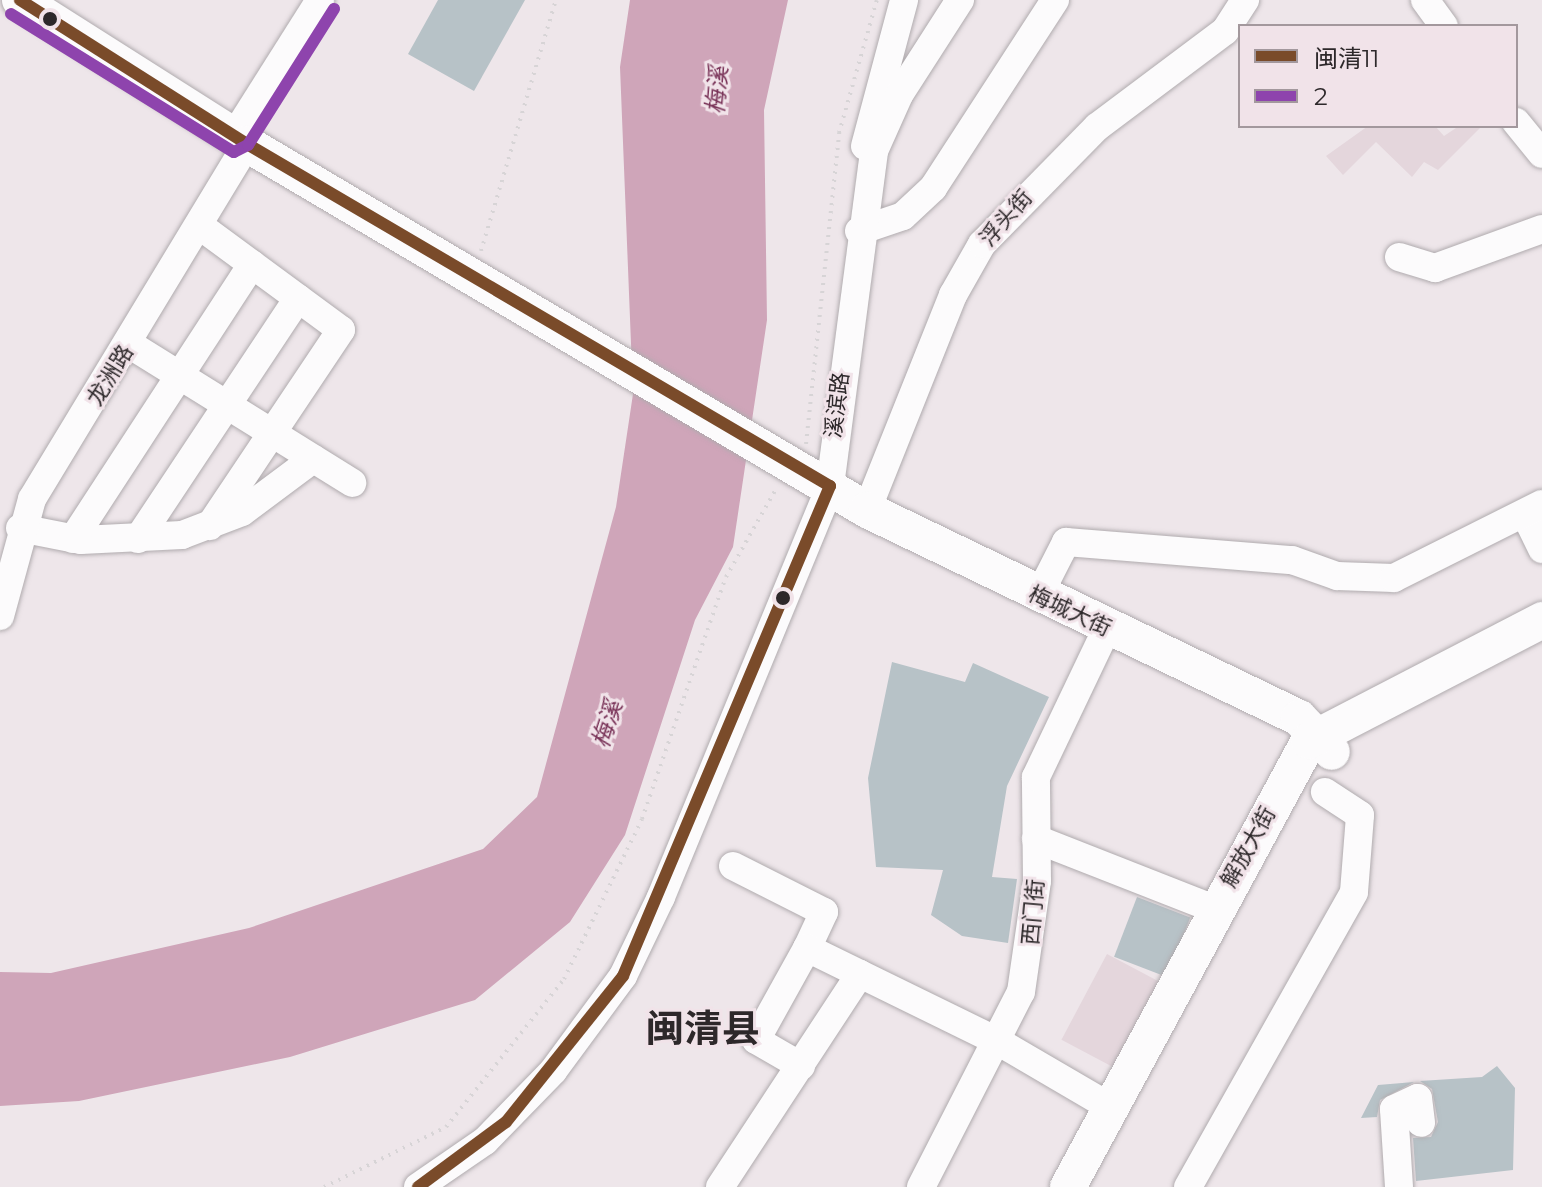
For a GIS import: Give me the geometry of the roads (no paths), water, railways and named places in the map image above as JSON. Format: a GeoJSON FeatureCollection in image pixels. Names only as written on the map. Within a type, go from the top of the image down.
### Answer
{"type":"FeatureCollection","features":[{"type":"Feature","properties":{"kind":"main road"},"geometry":{"type":"LineString","coordinates":[[20,0],[240,140]]}},
{"type":"Feature","properties":{"kind":"main road","name":"梅城大街"},"geometry":{"type":"LineString","coordinates":[[240,140],[473,277],[805,480],[1038,597],[1107,628],[1326,742]]}},
{"type":"Feature","properties":{"kind":"main road","name":"解放大街"},"geometry":{"type":"LineString","coordinates":[[1068,1187],[1294,764],[1326,742],[1542,620]]}},
{"type":"Feature","properties":{"kind":"main road","name":"解放大街"},"geometry":{"type":"LineString","coordinates":[[1090,1187],[1326,742],[1542,641]]}},
{"type":"Feature","properties":{"kind":"street","name":"龙洲路"},"geometry":{"type":"LineString","coordinates":[[0,616],[20,528],[200,226],[240,140],[320,0]]}},
{"type":"Feature","properties":{"kind":"street"},"geometry":{"type":"LineString","coordinates":[[863,199],[869,110],[904,0]]}},
{"type":"Feature","properties":{"kind":"street","name":"溪滨路"},"geometry":{"type":"LineString","coordinates":[[418,1187],[506,1122],[623,976],[805,480],[859,231],[863,199],[887,118],[960,0]]}},
{"type":"Feature","properties":{"kind":"street"},"geometry":{"type":"LineString","coordinates":[[859,231],[903,216],[933,188],[1055,0]]}},
{"type":"Feature","properties":{"kind":"street","name":"浮头街"},"geometry":{"type":"LineString","coordinates":[[867,510],[953,295],[982,244],[1097,127],[1225,31],[1245,0]]}},
{"type":"Feature","properties":{"kind":"street"},"geometry":{"type":"LineString","coordinates":[[1425,0],[1443,24]]}},
{"type":"Feature","properties":{"kind":"street"},"geometry":{"type":"LineString","coordinates":[[1518,124],[1542,154]]}},
{"type":"Feature","properties":{"kind":"street"},"geometry":{"type":"LineString","coordinates":[[200,226],[341,330],[210,526]]}},
{"type":"Feature","properties":{"kind":"street"},"geometry":{"type":"LineString","coordinates":[[1399,257],[1435,268],[1542,229]]}},
{"type":"Feature","properties":{"kind":"street"},"geometry":{"type":"LineString","coordinates":[[73,539],[252,264]]}},
{"type":"Feature","properties":{"kind":"street"},"geometry":{"type":"LineString","coordinates":[[138,539],[298,298]]}},
{"type":"Feature","properties":{"kind":"street"},"geometry":{"type":"LineString","coordinates":[[129,344],[352,483]]}},
{"type":"Feature","properties":{"kind":"street"},"geometry":{"type":"LineString","coordinates":[[20,528],[73,539],[138,539],[210,526],[270,495],[313,459]]}},
{"type":"Feature","properties":{"kind":"street"},"geometry":{"type":"LineString","coordinates":[[1038,597],[1066,542],[1278,559],[1337,576],[1394,578],[1533,509],[1542,549]]}},
{"type":"Feature","properties":{"kind":"street","name":"西门街"},"geometry":{"type":"LineString","coordinates":[[921,1187],[999,1042],[1026,971],[1036,839],[1036,777],[1107,628]]}},
{"type":"Feature","properties":{"kind":"street"},"geometry":{"type":"LineString","coordinates":[[1188,1187],[1354,892],[1360,815],[1325,792]]}},
{"type":"Feature","properties":{"kind":"street"},"geometry":{"type":"LineString","coordinates":[[1036,839],[1215,909]]}},
{"type":"Feature","properties":{"kind":"street"},"geometry":{"type":"LineString","coordinates":[[733,866],[824,912],[756,1040],[801,1066]]}},
{"type":"Feature","properties":{"kind":"street"},"geometry":{"type":"LineString","coordinates":[[807,948],[999,1042],[1112,1108]]}},
{"type":"Feature","properties":{"kind":"street"},"geometry":{"type":"LineString","coordinates":[[720,1187],[860,974]]}},
{"type":"Feature","properties":{"kind":"street"},"geometry":{"type":"LineString","coordinates":[[1399,1187],[1394,1109],[1418,1098],[1421,1123]]}},
{"type":"Feature","properties":{"kind":"water","name":"梅溪"},"geometry":{"type":"Polygon","coordinates":[[[630,0],[788,0],[764,110],[767,320],[733,547],[695,620],[625,835],[570,922],[475,1000],[290,1057],[79,1101],[0,1106],[0,972],[51,973],[249,928],[483,849],[537,797],[616,507],[633,394],[620,67],[630,0]]]}},
{"type":"Feature","properties":{"kind":"district","name":"闽清县"},"geometry":{"type":"Point","coordinates":[703,1029]}}]}
